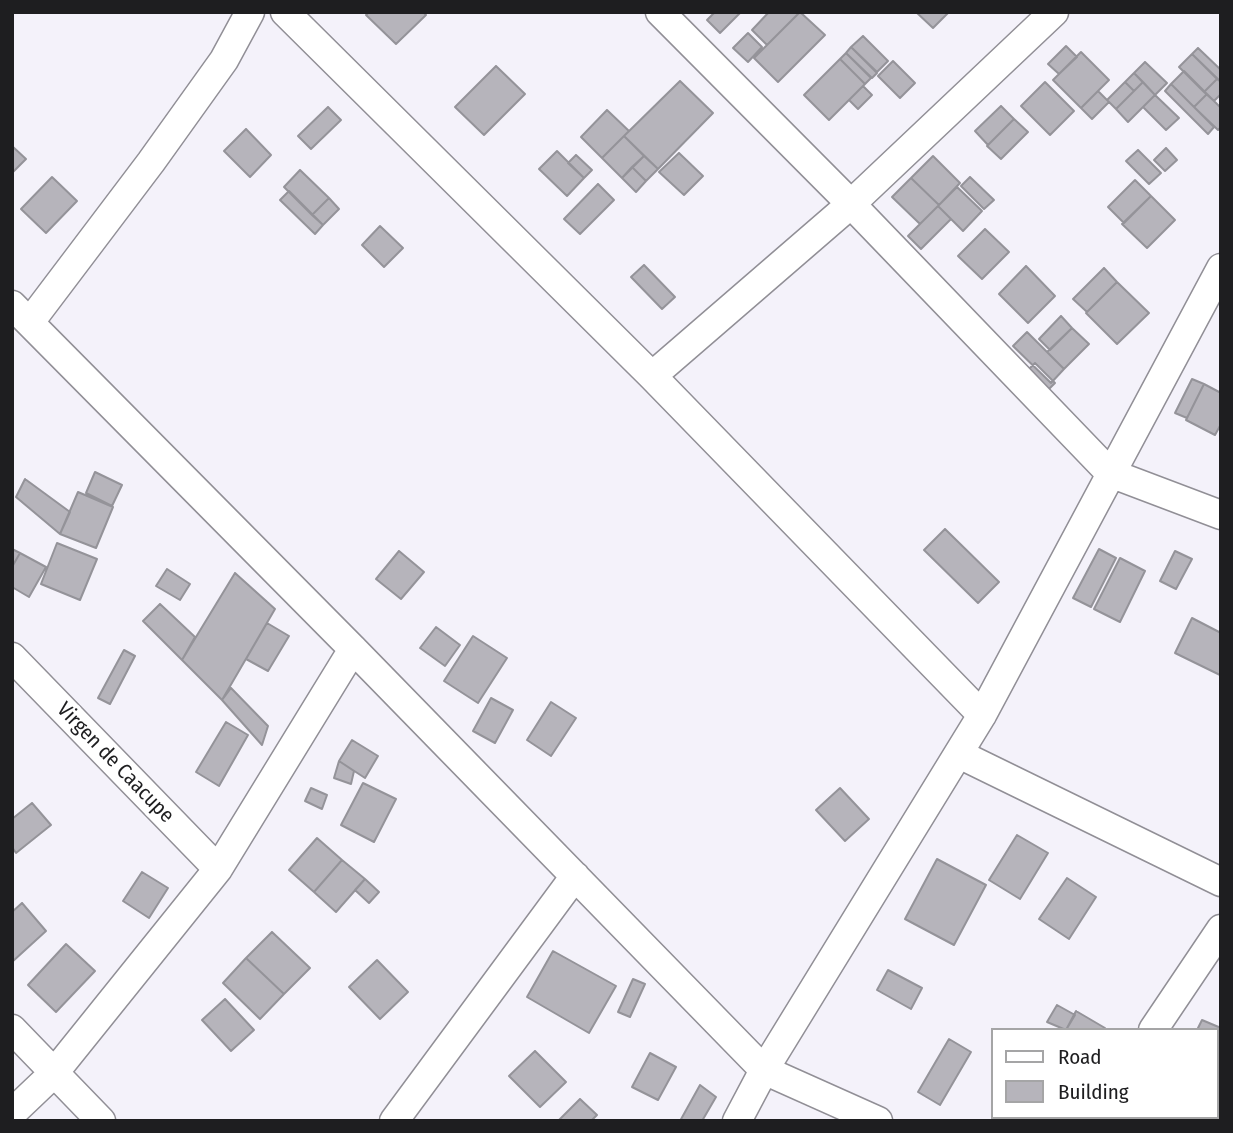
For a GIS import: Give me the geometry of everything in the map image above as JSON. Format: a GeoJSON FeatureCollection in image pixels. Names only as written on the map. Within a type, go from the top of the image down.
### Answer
{"type":"FeatureCollection","features":[{"type":"Feature","properties":{"kind":"street"},"geometry":{"type":"LineString","coordinates":[[250,12],[216,71],[151,162],[21,313],[354,649],[764,1070],[878,1121]]}},
{"type":"Feature","properties":{"kind":"street"},"geometry":{"type":"LineString","coordinates":[[285,12],[652,376],[982,715]]}},
{"type":"Feature","properties":{"kind":"street"},"geometry":{"type":"LineString","coordinates":[[660,12],[851,204],[1110,473],[1221,515]]}},
{"type":"Feature","properties":{"kind":"street"},"geometry":{"type":"LineString","coordinates":[[652,376],[851,204],[1054,12]]}},
{"type":"Feature","properties":{"kind":"street"},"geometry":{"type":"LineString","coordinates":[[737,1121],[764,1070],[982,715],[1221,268]]}},
{"type":"Feature","properties":{"kind":"street"},"geometry":{"type":"LineString","coordinates":[[12,1114],[54,1073],[218,869],[354,649]]}},
{"type":"Feature","properties":{"kind":"street","name":"Virgen de Caacupe"},"geometry":{"type":"LineString","coordinates":[[12,657],[218,869]]}},
{"type":"Feature","properties":{"kind":"street"},"geometry":{"type":"LineString","coordinates":[[959,754],[1221,882]]}},
{"type":"Feature","properties":{"kind":"street"},"geometry":{"type":"LineString","coordinates":[[394,1121],[575,876]]}},
{"type":"Feature","properties":{"kind":"street"},"geometry":{"type":"LineString","coordinates":[[1154,1028],[1221,929]]}},
{"type":"Feature","properties":{"kind":"street"},"geometry":{"type":"LineString","coordinates":[[12,1029],[100,1121]]}},
{"type":"Feature","properties":{"kind":"building"},"geometry":{"type":"Polygon","coordinates":[[[369,12],[423,12],[426,15],[396,44],[366,15],[369,12]]]}},
{"type":"Feature","properties":{"kind":"building"},"geometry":{"type":"Polygon","coordinates":[[[715,12],[741,12],[720,33],[707,20],[715,12]]]}},
{"type":"Feature","properties":{"kind":"building"},"geometry":{"type":"Polygon","coordinates":[[[769,12],[800,12],[767,45],[752,30],[769,12]]]}},
{"type":"Feature","properties":{"kind":"building"},"geometry":{"type":"Polygon","coordinates":[[[800,12],[825,35],[778,82],[754,58],[800,12]]]}},
{"type":"Feature","properties":{"kind":"building"},"geometry":{"type":"Polygon","coordinates":[[[916,12],[949,12],[933,28],[916,12]]]}},
{"type":"Feature","properties":{"kind":"building"},"geometry":{"type":"Polygon","coordinates":[[[748,33],[762,47],[748,62],[733,48],[748,33]]]}},
{"type":"Feature","properties":{"kind":"building"},"geometry":{"type":"Polygon","coordinates":[[[863,36],[888,61],[877,72],[851,47],[863,36]]]}},
{"type":"Feature","properties":{"kind":"building"},"geometry":{"type":"Polygon","coordinates":[[[1066,46],[1077,57],[1059,74],[1048,64],[1066,46]]]}},
{"type":"Feature","properties":{"kind":"building"},"geometry":{"type":"Polygon","coordinates":[[[851,47],[877,73],[872,78],[846,53],[851,47]]]}},
{"type":"Feature","properties":{"kind":"building"},"geometry":{"type":"Polygon","coordinates":[[[1198,48],[1221,70],[1221,82],[1192,54],[1198,48]]]}},
{"type":"Feature","properties":{"kind":"building"},"geometry":{"type":"Polygon","coordinates":[[[1081,52],[1109,80],[1081,108],[1053,80],[1081,52]]]}},
{"type":"Feature","properties":{"kind":"building"},"geometry":{"type":"Polygon","coordinates":[[[846,53],[871,78],[865,84],[840,59],[846,53]]]}},
{"type":"Feature","properties":{"kind":"building"},"geometry":{"type":"Polygon","coordinates":[[[1192,54],[1217,79],[1204,92],[1179,67],[1192,54]]]}},
{"type":"Feature","properties":{"kind":"building"},"geometry":{"type":"Polygon","coordinates":[[[840,59],[865,84],[829,120],[804,95],[840,59]]]}},
{"type":"Feature","properties":{"kind":"building"},"geometry":{"type":"Polygon","coordinates":[[[893,61],[915,83],[900,98],[878,76],[893,61]]]}},
{"type":"Feature","properties":{"kind":"building"},"geometry":{"type":"Polygon","coordinates":[[[1145,62],[1167,83],[1155,95],[1134,73],[1145,62]]]}},
{"type":"Feature","properties":{"kind":"building"},"geometry":{"type":"Polygon","coordinates":[[[496,66],[525,94],[484,135],[455,107],[496,66]]]}},
{"type":"Feature","properties":{"kind":"building"},"geometry":{"type":"Polygon","coordinates":[[[1184,71],[1207,94],[1194,107],[1171,84],[1184,71]]]}},
{"type":"Feature","properties":{"kind":"building"},"geometry":{"type":"Polygon","coordinates":[[[1134,73],[1143,82],[1134,91],[1125,82],[1134,73]]]}},
{"type":"Feature","properties":{"kind":"building"},"geometry":{"type":"Polygon","coordinates":[[[1217,79],[1221,82],[1221,94],[1214,101],[1204,92],[1217,79]]]}},
{"type":"Feature","properties":{"kind":"building"},"geometry":{"type":"Polygon","coordinates":[[[680,81],[713,113],[658,169],[624,136],[680,81]]]}},
{"type":"Feature","properties":{"kind":"building"},"geometry":{"type":"Polygon","coordinates":[[[1045,82],[1074,111],[1050,135],[1021,106],[1045,82]]]}},
{"type":"Feature","properties":{"kind":"building"},"geometry":{"type":"Polygon","coordinates":[[[1125,82],[1134,91],[1116,109],[1107,100],[1125,82]]]}},
{"type":"Feature","properties":{"kind":"building"},"geometry":{"type":"Polygon","coordinates":[[[1143,82],[1155,95],[1128,122],[1116,109],[1143,82]]]}},
{"type":"Feature","properties":{"kind":"building"},"geometry":{"type":"Polygon","coordinates":[[[1171,84],[1214,127],[1208,134],[1165,91],[1171,84]]]}},
{"type":"Feature","properties":{"kind":"building"},"geometry":{"type":"Polygon","coordinates":[[[863,86],[872,95],[858,109],[849,100],[863,86]]]}},
{"type":"Feature","properties":{"kind":"building"},"geometry":{"type":"Polygon","coordinates":[[[1098,91],[1109,102],[1092,119],[1081,108],[1098,91]]]}},
{"type":"Feature","properties":{"kind":"building"},"geometry":{"type":"Polygon","coordinates":[[[1207,94],[1221,108],[1221,127],[1218,130],[1194,107],[1207,94]]]}},
{"type":"Feature","properties":{"kind":"building"},"geometry":{"type":"Polygon","coordinates":[[[1155,95],[1179,118],[1166,130],[1143,107],[1155,95]]]}},
{"type":"Feature","properties":{"kind":"building"},"geometry":{"type":"Polygon","coordinates":[[[1001,106],[1014,119],[988,145],[975,131],[1001,106]]]}},
{"type":"Feature","properties":{"kind":"building"},"geometry":{"type":"Polygon","coordinates":[[[328,107],[341,120],[311,149],[298,136],[328,107]]]}},
{"type":"Feature","properties":{"kind":"building"},"geometry":{"type":"Polygon","coordinates":[[[607,110],[629,131],[602,158],[581,137],[607,110]]]}},
{"type":"Feature","properties":{"kind":"building"},"geometry":{"type":"Polygon","coordinates":[[[1014,119],[1028,132],[1001,159],[987,146],[1014,119]]]}},
{"type":"Feature","properties":{"kind":"building"},"geometry":{"type":"Polygon","coordinates":[[[246,129],[271,155],[250,177],[224,151],[246,129]]]}},
{"type":"Feature","properties":{"kind":"building"},"geometry":{"type":"Polygon","coordinates":[[[624,136],[644,156],[622,178],[602,158],[624,136]]]}},
{"type":"Feature","properties":{"kind":"building"},"geometry":{"type":"Polygon","coordinates":[[[12,146],[26,159],[12,173],[12,146]]]}},
{"type":"Feature","properties":{"kind":"building"},"geometry":{"type":"Polygon","coordinates":[[[1166,148],[1177,160],[1165,171],[1154,160],[1166,148]]]}},
{"type":"Feature","properties":{"kind":"building"},"geometry":{"type":"Polygon","coordinates":[[[1138,150],[1161,173],[1149,184],[1126,161],[1138,150]]]}},
{"type":"Feature","properties":{"kind":"building"},"geometry":{"type":"Polygon","coordinates":[[[557,151],[584,178],[567,196],[539,169],[557,151]]]}},
{"type":"Feature","properties":{"kind":"building"},"geometry":{"type":"Polygon","coordinates":[[[679,153],[703,176],[684,195],[659,172],[679,153]]]}},
{"type":"Feature","properties":{"kind":"building"},"geometry":{"type":"Polygon","coordinates":[[[576,155],[592,170],[584,178],[568,163],[576,155]]]}},
{"type":"Feature","properties":{"kind":"building"},"geometry":{"type":"Polygon","coordinates":[[[644,156],[658,169],[646,181],[632,167],[644,156]]]}},
{"type":"Feature","properties":{"kind":"building"},"geometry":{"type":"Polygon","coordinates":[[[933,156],[960,183],[939,205],[911,178],[933,156]]]}},
{"type":"Feature","properties":{"kind":"building"},"geometry":{"type":"Polygon","coordinates":[[[632,167],[646,181],[636,192],[622,178],[632,167]]]}},
{"type":"Feature","properties":{"kind":"building"},"geometry":{"type":"Polygon","coordinates":[[[300,170],[329,198],[312,215],[284,187],[300,170]]]}},
{"type":"Feature","properties":{"kind":"building"},"geometry":{"type":"Polygon","coordinates":[[[52,177],[77,201],[46,233],[21,209],[52,177]]]}},
{"type":"Feature","properties":{"kind":"building"},"geometry":{"type":"Polygon","coordinates":[[[970,177],[994,200],[984,209],[961,186],[970,177]]]}},
{"type":"Feature","properties":{"kind":"building"},"geometry":{"type":"Polygon","coordinates":[[[911,178],[939,205],[920,224],[892,197],[911,178]]]}},
{"type":"Feature","properties":{"kind":"building"},"geometry":{"type":"Polygon","coordinates":[[[1135,180],[1151,196],[1124,223],[1108,207],[1135,180]]]}},
{"type":"Feature","properties":{"kind":"building"},"geometry":{"type":"Polygon","coordinates":[[[598,184],[614,200],[580,234],[564,219],[598,184]]]}},
{"type":"Feature","properties":{"kind":"building"},"geometry":{"type":"Polygon","coordinates":[[[957,187],[982,211],[963,231],[938,206],[957,187]]]}},
{"type":"Feature","properties":{"kind":"building"},"geometry":{"type":"Polygon","coordinates":[[[289,191],[323,225],[315,234],[280,200],[289,191]]]}},
{"type":"Feature","properties":{"kind":"building"},"geometry":{"type":"Polygon","coordinates":[[[1151,196],[1175,220],[1147,248],[1122,224],[1151,196]]]}},
{"type":"Feature","properties":{"kind":"building"},"geometry":{"type":"Polygon","coordinates":[[[329,198],[339,209],[323,225],[312,215],[329,198]]]}},
{"type":"Feature","properties":{"kind":"building"},"geometry":{"type":"Polygon","coordinates":[[[938,206],[951,219],[921,249],[908,236],[938,206]]]}},
{"type":"Feature","properties":{"kind":"building"},"geometry":{"type":"Polygon","coordinates":[[[380,226],[403,248],[384,267],[362,245],[380,226]]]}},
{"type":"Feature","properties":{"kind":"building"},"geometry":{"type":"Polygon","coordinates":[[[985,229],[1009,252],[982,279],[958,256],[985,229]]]}},
{"type":"Feature","properties":{"kind":"building"},"geometry":{"type":"Polygon","coordinates":[[[644,265],[675,297],[662,309],[631,277],[644,265]]]}},
{"type":"Feature","properties":{"kind":"building"},"geometry":{"type":"Polygon","coordinates":[[[1026,266],[1055,296],[1028,323],[999,294],[1026,266]]]}},
{"type":"Feature","properties":{"kind":"building"},"geometry":{"type":"Polygon","coordinates":[[[1104,268],[1117,282],[1087,312],[1073,299],[1104,268]]]}},
{"type":"Feature","properties":{"kind":"building"},"geometry":{"type":"Polygon","coordinates":[[[1117,282],[1149,313],[1117,344],[1086,313],[1117,282]]]}},
{"type":"Feature","properties":{"kind":"building"},"geometry":{"type":"Polygon","coordinates":[[[1061,316],[1072,328],[1050,350],[1039,339],[1061,316]]]}},
{"type":"Feature","properties":{"kind":"building"},"geometry":{"type":"Polygon","coordinates":[[[1072,328],[1089,344],[1064,369],[1047,352],[1072,328]]]}},
{"type":"Feature","properties":{"kind":"building"},"geometry":{"type":"Polygon","coordinates":[[[1027,332],[1064,369],[1051,383],[1013,346],[1027,332]]]}},
{"type":"Feature","properties":{"kind":"building"},"geometry":{"type":"Polygon","coordinates":[[[1035,363],[1055,383],[1046,392],[1026,372],[1035,363]]]}},
{"type":"Feature","properties":{"kind":"building"},"geometry":{"type":"Polygon","coordinates":[[[1192,379],[1204,384],[1187,418],[1175,413],[1192,379]]]}},
{"type":"Feature","properties":{"kind":"building"},"geometry":{"type":"Polygon","coordinates":[[[1204,384],[1221,393],[1221,424],[1215,435],[1186,420],[1204,384]]]}},
{"type":"Feature","properties":{"kind":"building"},"geometry":{"type":"Polygon","coordinates":[[[95,472],[122,485],[112,506],[86,493],[95,472]]]}},
{"type":"Feature","properties":{"kind":"building"},"geometry":{"type":"Polygon","coordinates":[[[25,479],[70,512],[60,534],[16,497],[25,479]]]}},
{"type":"Feature","properties":{"kind":"building"},"geometry":{"type":"Polygon","coordinates":[[[78,492],[113,507],[96,548],[60,534],[78,492]]]}},
{"type":"Feature","properties":{"kind":"building"},"geometry":{"type":"Polygon","coordinates":[[[945,529],[999,582],[978,603],[924,550],[945,529]]]}},
{"type":"Feature","properties":{"kind":"building"},"geometry":{"type":"Polygon","coordinates":[[[57,543],[97,559],[80,600],[41,584],[57,543]]]}},
{"type":"Feature","properties":{"kind":"building"},"geometry":{"type":"Polygon","coordinates":[[[12,549],[20,553],[12,567],[12,549]]]}},
{"type":"Feature","properties":{"kind":"building"},"geometry":{"type":"Polygon","coordinates":[[[1099,549],[1116,558],[1091,607],[1073,598],[1099,549]]]}},
{"type":"Feature","properties":{"kind":"building"},"geometry":{"type":"Polygon","coordinates":[[[399,551],[424,572],[401,599],[376,579],[399,551]]]}},
{"type":"Feature","properties":{"kind":"building"},"geometry":{"type":"Polygon","coordinates":[[[1175,551],[1192,559],[1176,589],[1160,581],[1175,551]]]}},
{"type":"Feature","properties":{"kind":"building"},"geometry":{"type":"Polygon","coordinates":[[[20,553],[46,567],[29,597],[12,587],[12,567],[20,553]]]}},
{"type":"Feature","properties":{"kind":"building"},"geometry":{"type":"Polygon","coordinates":[[[1120,558],[1145,571],[1120,622],[1094,609],[1120,558]]]}},
{"type":"Feature","properties":{"kind":"building"},"geometry":{"type":"Polygon","coordinates":[[[167,569],[190,584],[180,600],[156,586],[167,569]]]}},
{"type":"Feature","properties":{"kind":"building"},"geometry":{"type":"Polygon","coordinates":[[[235,573],[275,609],[222,700],[182,660],[235,573]]]}},
{"type":"Feature","properties":{"kind":"building"},"geometry":{"type":"Polygon","coordinates":[[[160,604],[195,637],[182,660],[143,621],[160,604]]]}},
{"type":"Feature","properties":{"kind":"building"},"geometry":{"type":"Polygon","coordinates":[[[1192,618],[1221,633],[1220,675],[1175,653],[1192,618]]]}},
{"type":"Feature","properties":{"kind":"building"},"geometry":{"type":"Polygon","coordinates":[[[267,623],[289,636],[268,671],[246,659],[267,623]]]}},
{"type":"Feature","properties":{"kind":"building"},"geometry":{"type":"Polygon","coordinates":[[[436,627],[460,645],[445,666],[420,648],[436,627]]]}},
{"type":"Feature","properties":{"kind":"building"},"geometry":{"type":"Polygon","coordinates":[[[473,636],[507,658],[478,703],[444,681],[473,636]]]}},
{"type":"Feature","properties":{"kind":"building"},"geometry":{"type":"Polygon","coordinates":[[[124,650],[135,656],[110,704],[98,698],[124,650]]]}},
{"type":"Feature","properties":{"kind":"building"},"geometry":{"type":"Polygon","coordinates":[[[231,688],[268,726],[262,745],[222,700],[231,688]]]}},
{"type":"Feature","properties":{"kind":"building"},"geometry":{"type":"Polygon","coordinates":[[[491,698],[513,710],[495,743],[473,731],[491,698]]]}},
{"type":"Feature","properties":{"kind":"building"},"geometry":{"type":"Polygon","coordinates":[[[551,702],[576,718],[551,756],[527,740],[551,702]]]}},
{"type":"Feature","properties":{"kind":"building"},"geometry":{"type":"Polygon","coordinates":[[[226,722],[248,735],[219,786],[196,772],[226,722]]]}},
{"type":"Feature","properties":{"kind":"building"},"geometry":{"type":"Polygon","coordinates":[[[352,740],[378,756],[365,778],[339,761],[352,740]]]}},
{"type":"Feature","properties":{"kind":"building"},"geometry":{"type":"Polygon","coordinates":[[[339,761],[354,771],[351,784],[334,778],[339,761]]]}},
{"type":"Feature","properties":{"kind":"building"},"geometry":{"type":"Polygon","coordinates":[[[363,783],[396,799],[374,842],[341,825],[363,783]]]}},
{"type":"Feature","properties":{"kind":"building"},"geometry":{"type":"Polygon","coordinates":[[[311,788],[327,795],[322,809],[305,801],[311,788]]]}},
{"type":"Feature","properties":{"kind":"building"},"geometry":{"type":"Polygon","coordinates":[[[840,788],[869,819],[845,841],[816,810],[840,788]]]}},
{"type":"Feature","properties":{"kind":"building"},"geometry":{"type":"Polygon","coordinates":[[[32,803],[51,825],[16,853],[12,847],[12,819],[32,803]]]}},
{"type":"Feature","properties":{"kind":"building"},"geometry":{"type":"Polygon","coordinates":[[[1017,835],[1048,853],[1020,899],[989,880],[1017,835]]]}},
{"type":"Feature","properties":{"kind":"building"},"geometry":{"type":"Polygon","coordinates":[[[317,838],[342,860],[314,892],[289,870],[317,838]]]}},
{"type":"Feature","properties":{"kind":"building"},"geometry":{"type":"Polygon","coordinates":[[[937,859],[986,885],[954,945],[905,919],[937,859]]]}},
{"type":"Feature","properties":{"kind":"building"},"geometry":{"type":"Polygon","coordinates":[[[342,860],[365,879],[336,912],[314,892],[342,860]]]}},
{"type":"Feature","properties":{"kind":"building"},"geometry":{"type":"Polygon","coordinates":[[[142,872],[168,888],[149,918],[123,901],[142,872]]]}},
{"type":"Feature","properties":{"kind":"building"},"geometry":{"type":"Polygon","coordinates":[[[1067,878],[1096,897],[1069,939],[1039,919],[1067,878]]]}},
{"type":"Feature","properties":{"kind":"building"},"geometry":{"type":"Polygon","coordinates":[[[365,879],[379,892],[369,903],[355,890],[365,879]]]}},
{"type":"Feature","properties":{"kind":"building"},"geometry":{"type":"Polygon","coordinates":[[[22,903],[46,931],[12,962],[12,912],[22,903]]]}},
{"type":"Feature","properties":{"kind":"building"},"geometry":{"type":"Polygon","coordinates":[[[272,932],[310,968],[284,994],[246,958],[272,932]]]}},
{"type":"Feature","properties":{"kind":"building"},"geometry":{"type":"Polygon","coordinates":[[[66,944],[95,971],[56,1012],[28,985],[66,944]]]}},
{"type":"Feature","properties":{"kind":"building"},"geometry":{"type":"Polygon","coordinates":[[[553,951],[616,986],[589,1033],[527,997],[553,951]]]}},
{"type":"Feature","properties":{"kind":"building"},"geometry":{"type":"Polygon","coordinates":[[[246,958],[284,994],[260,1019],[223,983],[246,958]]]}},
{"type":"Feature","properties":{"kind":"building"},"geometry":{"type":"Polygon","coordinates":[[[377,960],[408,992],[380,1019],[349,987],[377,960]]]}},
{"type":"Feature","properties":{"kind":"building"},"geometry":{"type":"Polygon","coordinates":[[[888,970],[922,988],[911,1009],[877,990],[888,970]]]}},
{"type":"Feature","properties":{"kind":"building"},"geometry":{"type":"Polygon","coordinates":[[[633,979],[645,984],[630,1017],[618,1012],[633,979]]]}},
{"type":"Feature","properties":{"kind":"building"},"geometry":{"type":"Polygon","coordinates":[[[225,999],[254,1030],[231,1051],[202,1020],[225,999]]]}},
{"type":"Feature","properties":{"kind":"building"},"geometry":{"type":"Polygon","coordinates":[[[1057,1005],[1075,1015],[1067,1028],[1047,1022],[1057,1005]]]}},
{"type":"Feature","properties":{"kind":"building"},"geometry":{"type":"Polygon","coordinates":[[[1076,1011],[1105,1028],[1067,1028],[1076,1011]]]}},
{"type":"Feature","properties":{"kind":"building"},"geometry":{"type":"Polygon","coordinates":[[[1202,1020],[1221,1028],[1221,1059],[1219,1028],[1198,1028],[1202,1020]]]}},
{"type":"Feature","properties":{"kind":"building"},"geometry":{"type":"Polygon","coordinates":[[[949,1039],[971,1052],[940,1105],[918,1092],[949,1039]]]}},
{"type":"Feature","properties":{"kind":"building"},"geometry":{"type":"Polygon","coordinates":[[[535,1051],[566,1082],[540,1107],[509,1076],[535,1051]]]}},
{"type":"Feature","properties":{"kind":"building"},"geometry":{"type":"Polygon","coordinates":[[[650,1053],[676,1067],[658,1100],[632,1087],[650,1053]]]}},
{"type":"Feature","properties":{"kind":"building"},"geometry":{"type":"Polygon","coordinates":[[[700,1085],[716,1097],[702,1121],[680,1121],[700,1085]]]}},
{"type":"Feature","properties":{"kind":"building"},"geometry":{"type":"Polygon","coordinates":[[[580,1099],[597,1115],[591,1121],[558,1121],[580,1099]]]}}]}
